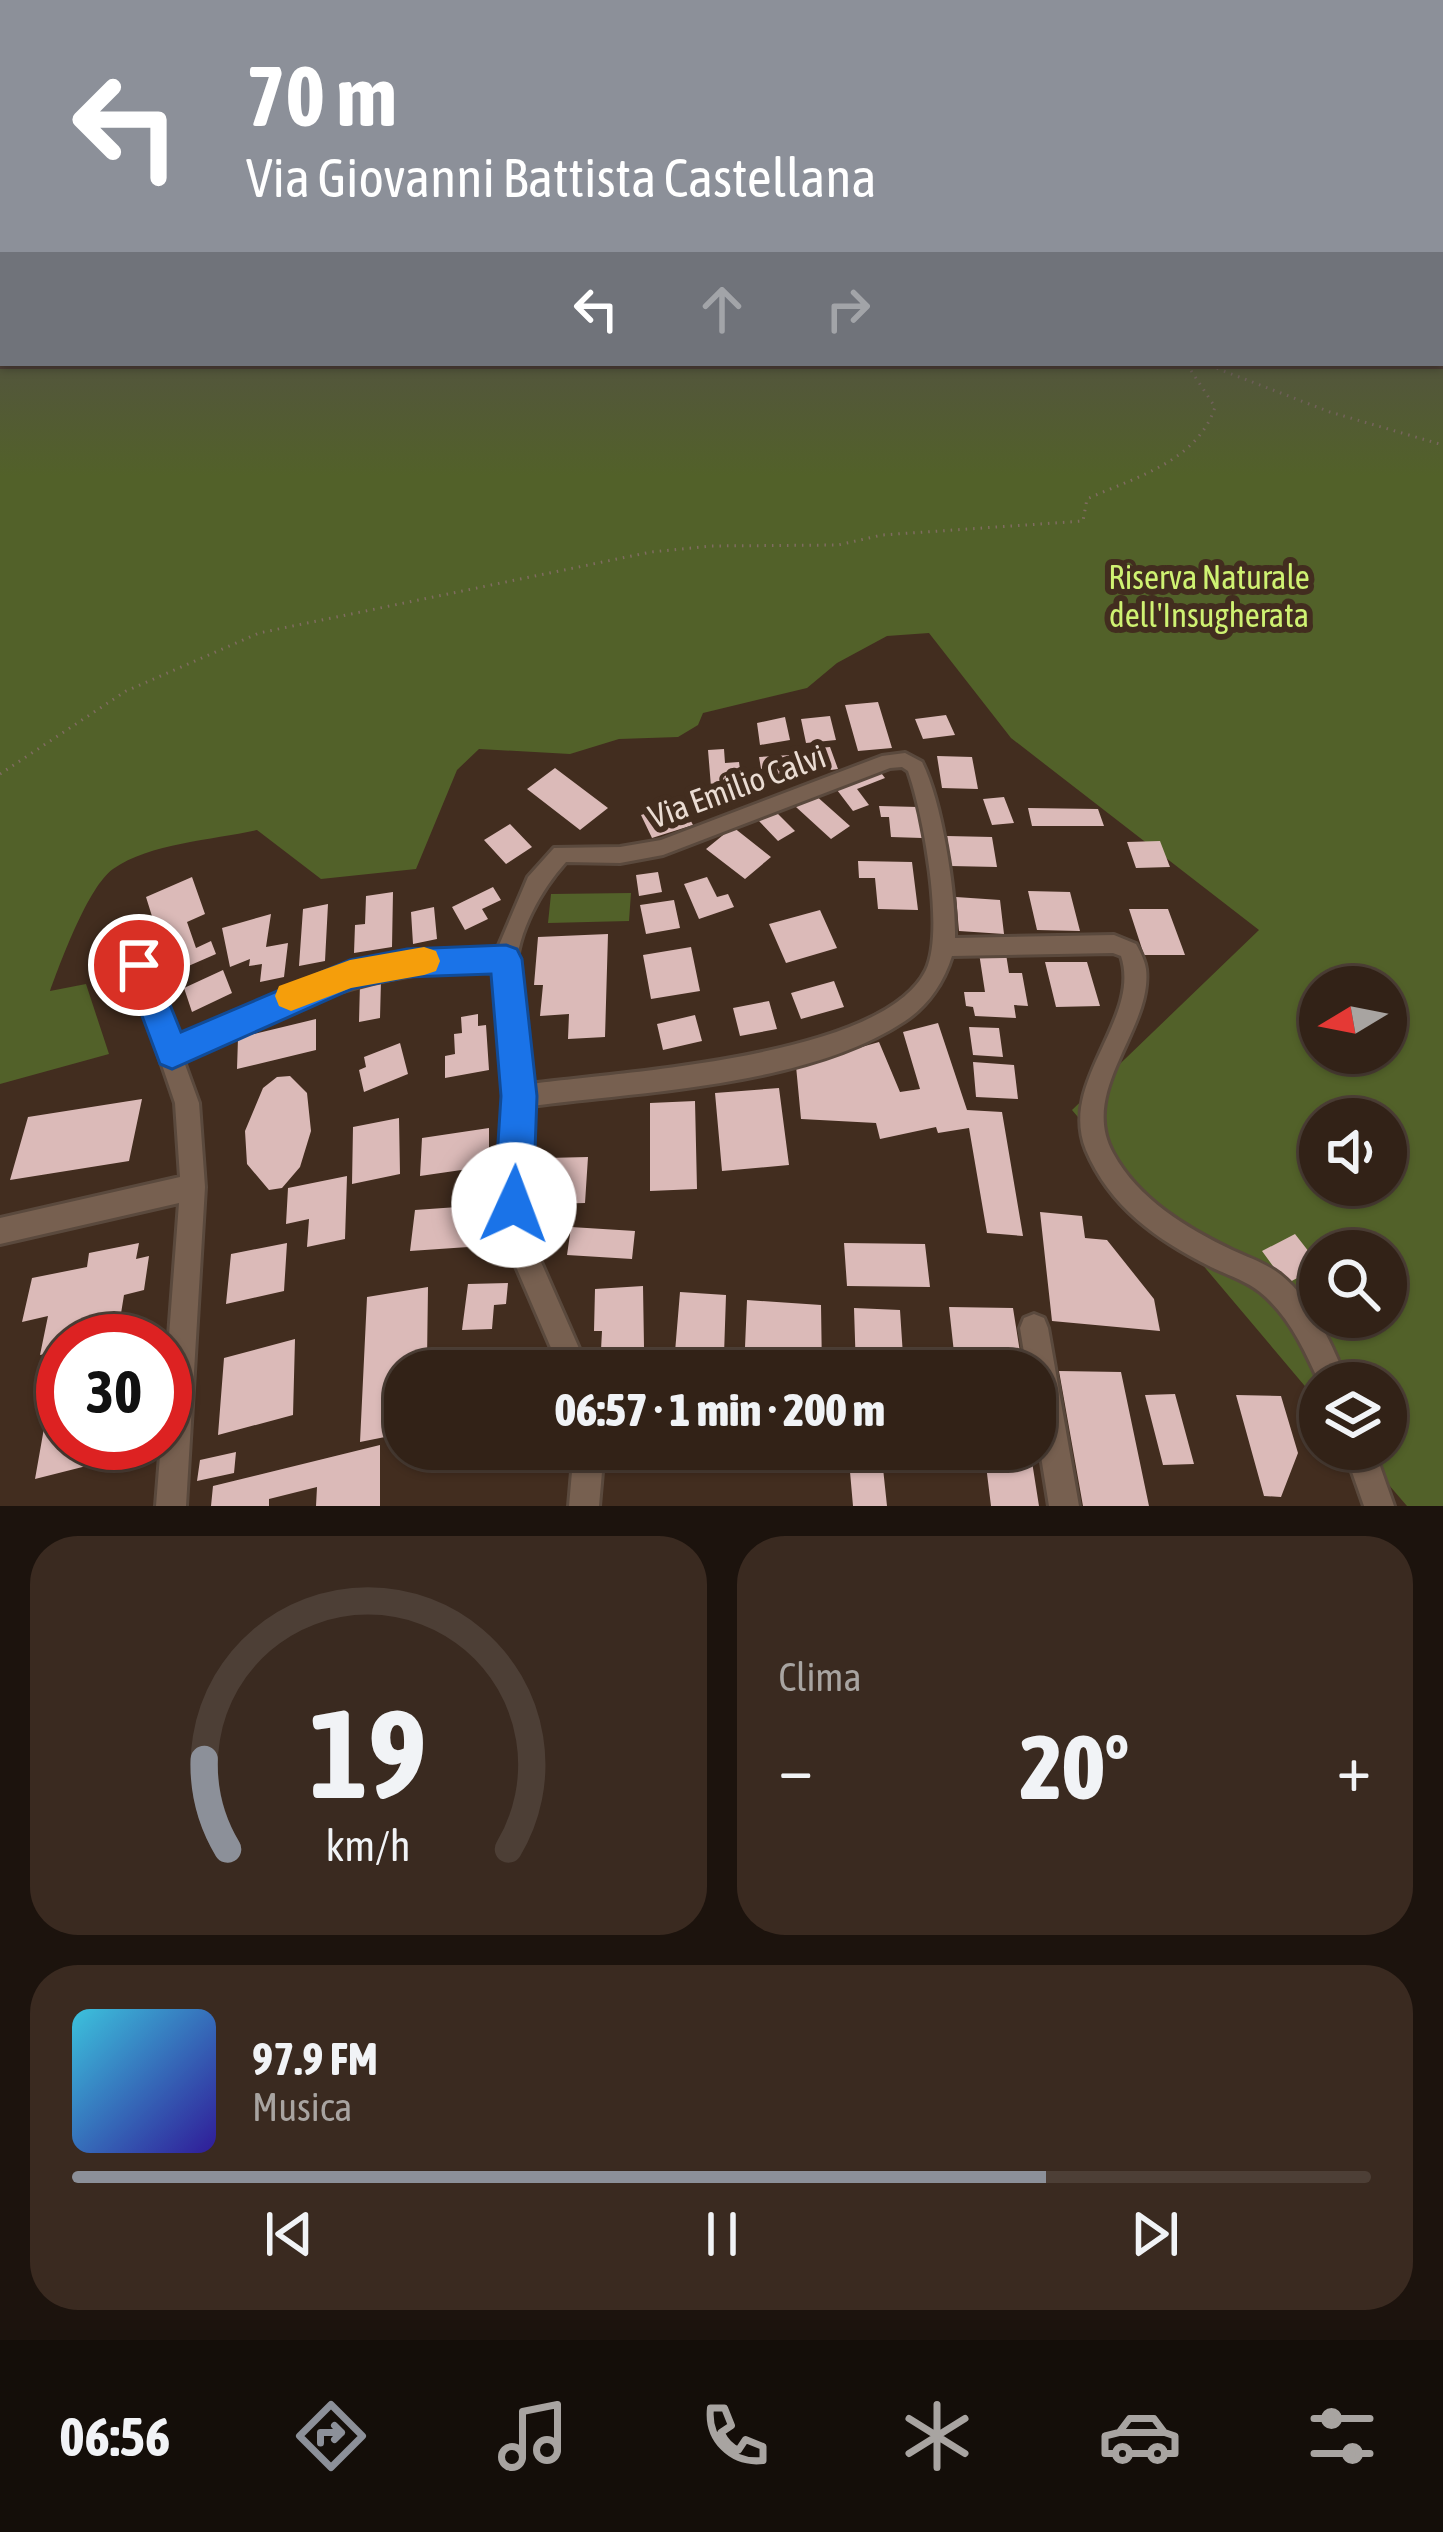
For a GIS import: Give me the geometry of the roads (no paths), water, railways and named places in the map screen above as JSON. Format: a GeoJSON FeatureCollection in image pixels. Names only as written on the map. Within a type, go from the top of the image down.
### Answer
{"type":"FeatureCollection","features":[{"type":"Feature","properties":{"kind":"street","name":"Via Emilio Calvi"},"geometry":{"type":"LineString","coordinates":[[506,959],[535,883],[557,855],[649,851],[888,761],[908,760],[919,772],[943,895],[943,947]]}},
{"type":"Feature","properties":{"kind":"street"},"geometry":{"type":"LineString","coordinates":[[519,1096],[706,1075],[833,1041],[908,1006],[933,978],[943,947],[1126,947],[1136,962],[1137,977],[1091,1110],[1090,1126],[1101,1156],[1130,1198],[1160,1224],[1276,1289],[1304,1324],[1323,1362]]}},
{"type":"Feature","properties":{"kind":"street"},"geometry":{"type":"LineString","coordinates":[[172,1053],[350,974],[407,963],[506,959],[519,1096],[514,1205],[519,1239],[566,1350]]}},
{"type":"Feature","properties":{"kind":"street"},"geometry":{"type":"LineString","coordinates":[[139,965],[187,1103],[194,1187],[172,1506]]}},
{"type":"Feature","properties":{"kind":"street"},"geometry":{"type":"LineString","coordinates":[[0,1231],[194,1187]]}},
{"type":"Feature","properties":{"kind":"street"},"geometry":{"type":"LineString","coordinates":[[1034,1328],[1064,1506]]}},
{"type":"Feature","properties":{"kind":"street"},"geometry":{"type":"LineString","coordinates":[[584,1506],[587,1470]]}},
{"type":"Feature","properties":{"kind":"street"},"geometry":{"type":"LineString","coordinates":[[1366,1470],[1378,1506]]}},
{"type":"Feature","properties":{"kind":"park label","name":"Riserva Naturale dell'Insugherata"},"geometry":{"type":"Point","coordinates":[1209,596]}}]}
